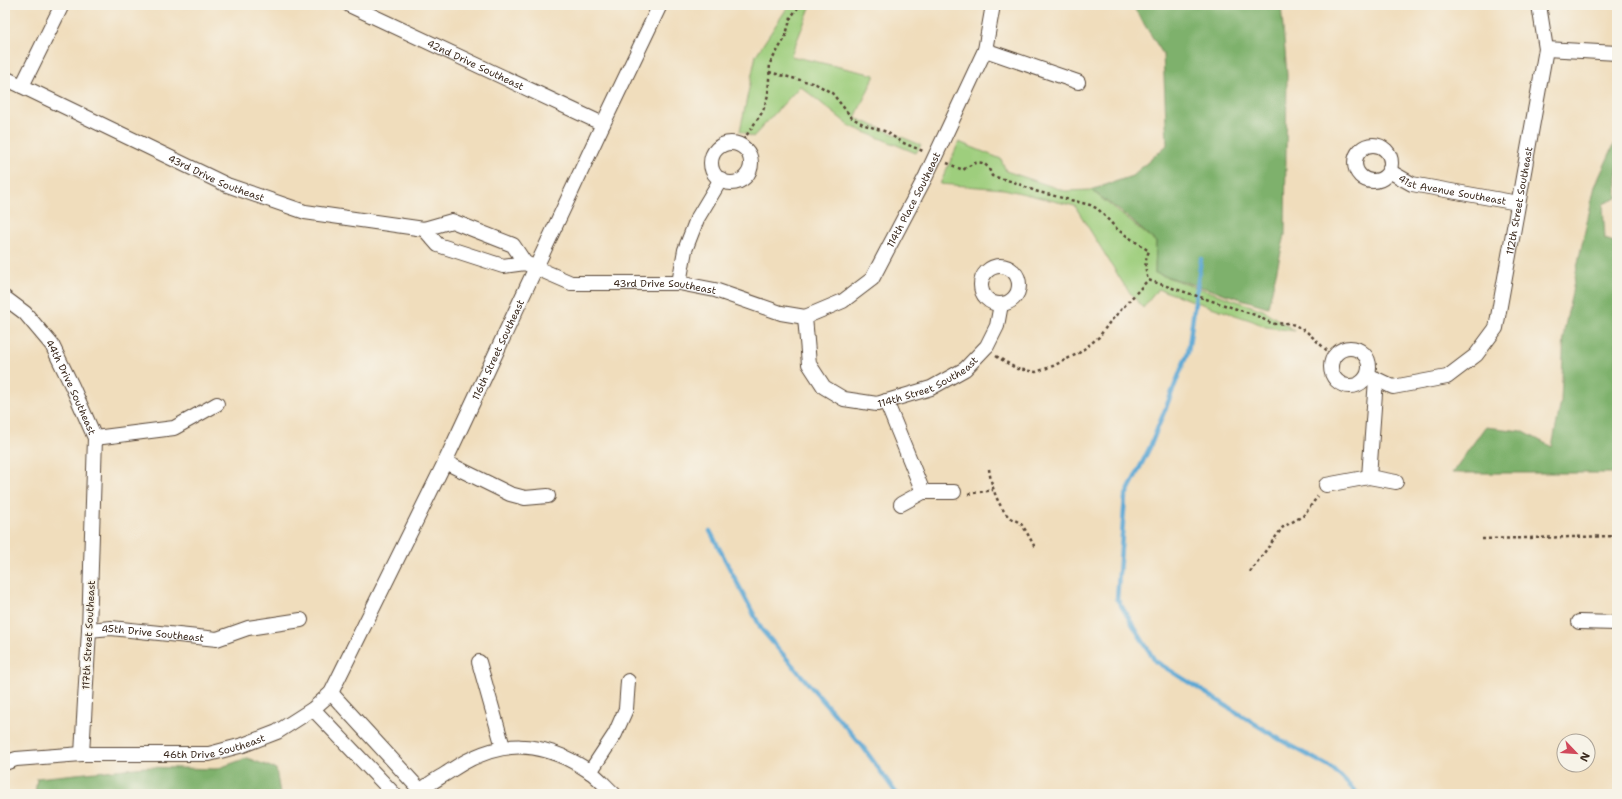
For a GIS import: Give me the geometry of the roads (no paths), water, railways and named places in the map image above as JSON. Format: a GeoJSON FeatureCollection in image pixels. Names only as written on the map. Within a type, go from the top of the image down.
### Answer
{"type":"FeatureCollection","features":[{"type":"Feature","properties":{"kind":"street"},"geometry":{"type":"LineString","coordinates":[[22,86],[62,5]]}},
{"type":"Feature","properties":{"kind":"street","name":"42nd Drive Southeast"},"geometry":{"type":"LineString","coordinates":[[349,5],[603,124]]}},
{"type":"Feature","properties":{"kind":"street","name":"116th Street Southeast"},"geometry":{"type":"LineString","coordinates":[[332,693],[445,462],[531,265],[603,124],[660,5]]}},
{"type":"Feature","properties":{"kind":"street","name":"114th Place Southeast"},"geometry":{"type":"LineString","coordinates":[[805,316],[843,301],[872,279],[935,157],[985,50],[993,5]]}},
{"type":"Feature","properties":{"kind":"street","name":"112th Street Southeast"},"geometry":{"type":"LineString","coordinates":[[1372,377],[1393,387],[1447,377],[1476,355],[1496,328],[1546,49],[1540,5]]}},
{"type":"Feature","properties":{"kind":"street"},"geometry":{"type":"LineString","coordinates":[[1546,49],[1617,53]]}},
{"type":"Feature","properties":{"kind":"street"},"geometry":{"type":"LineString","coordinates":[[985,50],[1078,82]]}},
{"type":"Feature","properties":{"kind":"street","name":"43rd Drive Southeast"},"geometry":{"type":"LineString","coordinates":[[5,78],[226,185],[304,212],[424,229],[452,221],[513,245],[531,265],[572,283],[679,282],[715,290],[781,312],[805,316]]}},
{"type":"Feature","properties":{"kind":"street"},"geometry":{"type":"LineString","coordinates":[[733,143],[740,145],[750,156],[751,163],[748,173],[744,178],[737,182],[730,182],[720,179],[715,174],[712,167],[712,160],[715,153],[719,147],[726,144],[733,143]]}},
{"type":"Feature","properties":{"kind":"street","name":"41st Avenue Southeast"},"geometry":{"type":"LineString","coordinates":[[1389,171],[1412,184],[1518,203]]}},
{"type":"Feature","properties":{"kind":"street"},"geometry":{"type":"LineString","coordinates":[[679,282],[685,250],[695,225],[720,179]]}},
{"type":"Feature","properties":{"kind":"street"},"geometry":{"type":"LineString","coordinates":[[424,229],[438,245],[503,266],[531,265]]}},
{"type":"Feature","properties":{"kind":"street","name":"44th Drive Southeast"},"geometry":{"type":"LineString","coordinates":[[5,298],[25,313],[52,345],[95,438],[174,428],[216,404]]}},
{"type":"Feature","properties":{"kind":"street","name":"114th Street Southeast"},"geometry":{"type":"LineString","coordinates":[[805,316],[809,364],[824,387],[844,399],[877,404],[931,388],[965,369],[987,346],[997,326],[1000,304]]}},
{"type":"Feature","properties":{"kind":"street"},"geometry":{"type":"LineString","coordinates":[[1369,477],[1372,377],[1369,363],[1365,354],[1352,348],[1345,348],[1334,357],[1332,370],[1334,377],[1341,383],[1348,386],[1355,385],[1372,377]]}},
{"type":"Feature","properties":{"kind":"street"},"geometry":{"type":"LineString","coordinates":[[886,401],[923,492]]}},
{"type":"Feature","properties":{"kind":"street","name":"117th Street Southeast"},"geometry":{"type":"LineString","coordinates":[[82,754],[89,630],[95,438]]}},
{"type":"Feature","properties":{"kind":"street"},"geometry":{"type":"LineString","coordinates":[[445,462],[510,494],[525,498],[548,496]]}},
{"type":"Feature","properties":{"kind":"street"},"geometry":{"type":"LineString","coordinates":[[1326,485],[1369,477],[1396,482]]}},
{"type":"Feature","properties":{"kind":"street"},"geometry":{"type":"LineString","coordinates":[[901,504],[923,492],[954,492]]}},
{"type":"Feature","properties":{"kind":"street","name":"45th Drive Southeast"},"geometry":{"type":"LineString","coordinates":[[89,630],[111,628],[217,639],[248,628],[301,620]]}},
{"type":"Feature","properties":{"kind":"street"},"geometry":{"type":"LineString","coordinates":[[1579,622],[1617,623]]}},
{"type":"Feature","properties":{"kind":"street"},"geometry":{"type":"LineString","coordinates":[[479,662],[503,747]]}},
{"type":"Feature","properties":{"kind":"street"},"geometry":{"type":"LineString","coordinates":[[590,772],[615,734],[626,709],[628,681]]}},
{"type":"Feature","properties":{"kind":"street"},"geometry":{"type":"LineString","coordinates":[[332,693],[419,792],[467,759],[503,747],[534,747],[559,754],[590,772],[614,794]]}},
{"type":"Feature","properties":{"kind":"street","name":"46th Drive Southeast"},"geometry":{"type":"LineString","coordinates":[[82,754],[209,754],[243,746],[277,732],[313,709],[332,693]]}},
{"type":"Feature","properties":{"kind":"street"},"geometry":{"type":"LineString","coordinates":[[313,709],[394,794]]}},
{"type":"Feature","properties":{"kind":"street"},"geometry":{"type":"LineString","coordinates":[[5,763],[16,759],[82,754]]}},
{"type":"Feature","properties":{"kind":"waterway"},"geometry":{"type":"LineString","coordinates":[[1201,259],[1188,352],[1150,447],[1125,497],[1117,599],[1155,661],[1279,739],[1333,769],[1358,794]]}},
{"type":"Feature","properties":{"kind":"waterway"},"geometry":{"type":"LineString","coordinates":[[710,531],[762,630],[863,747],[897,794]]}}]}
